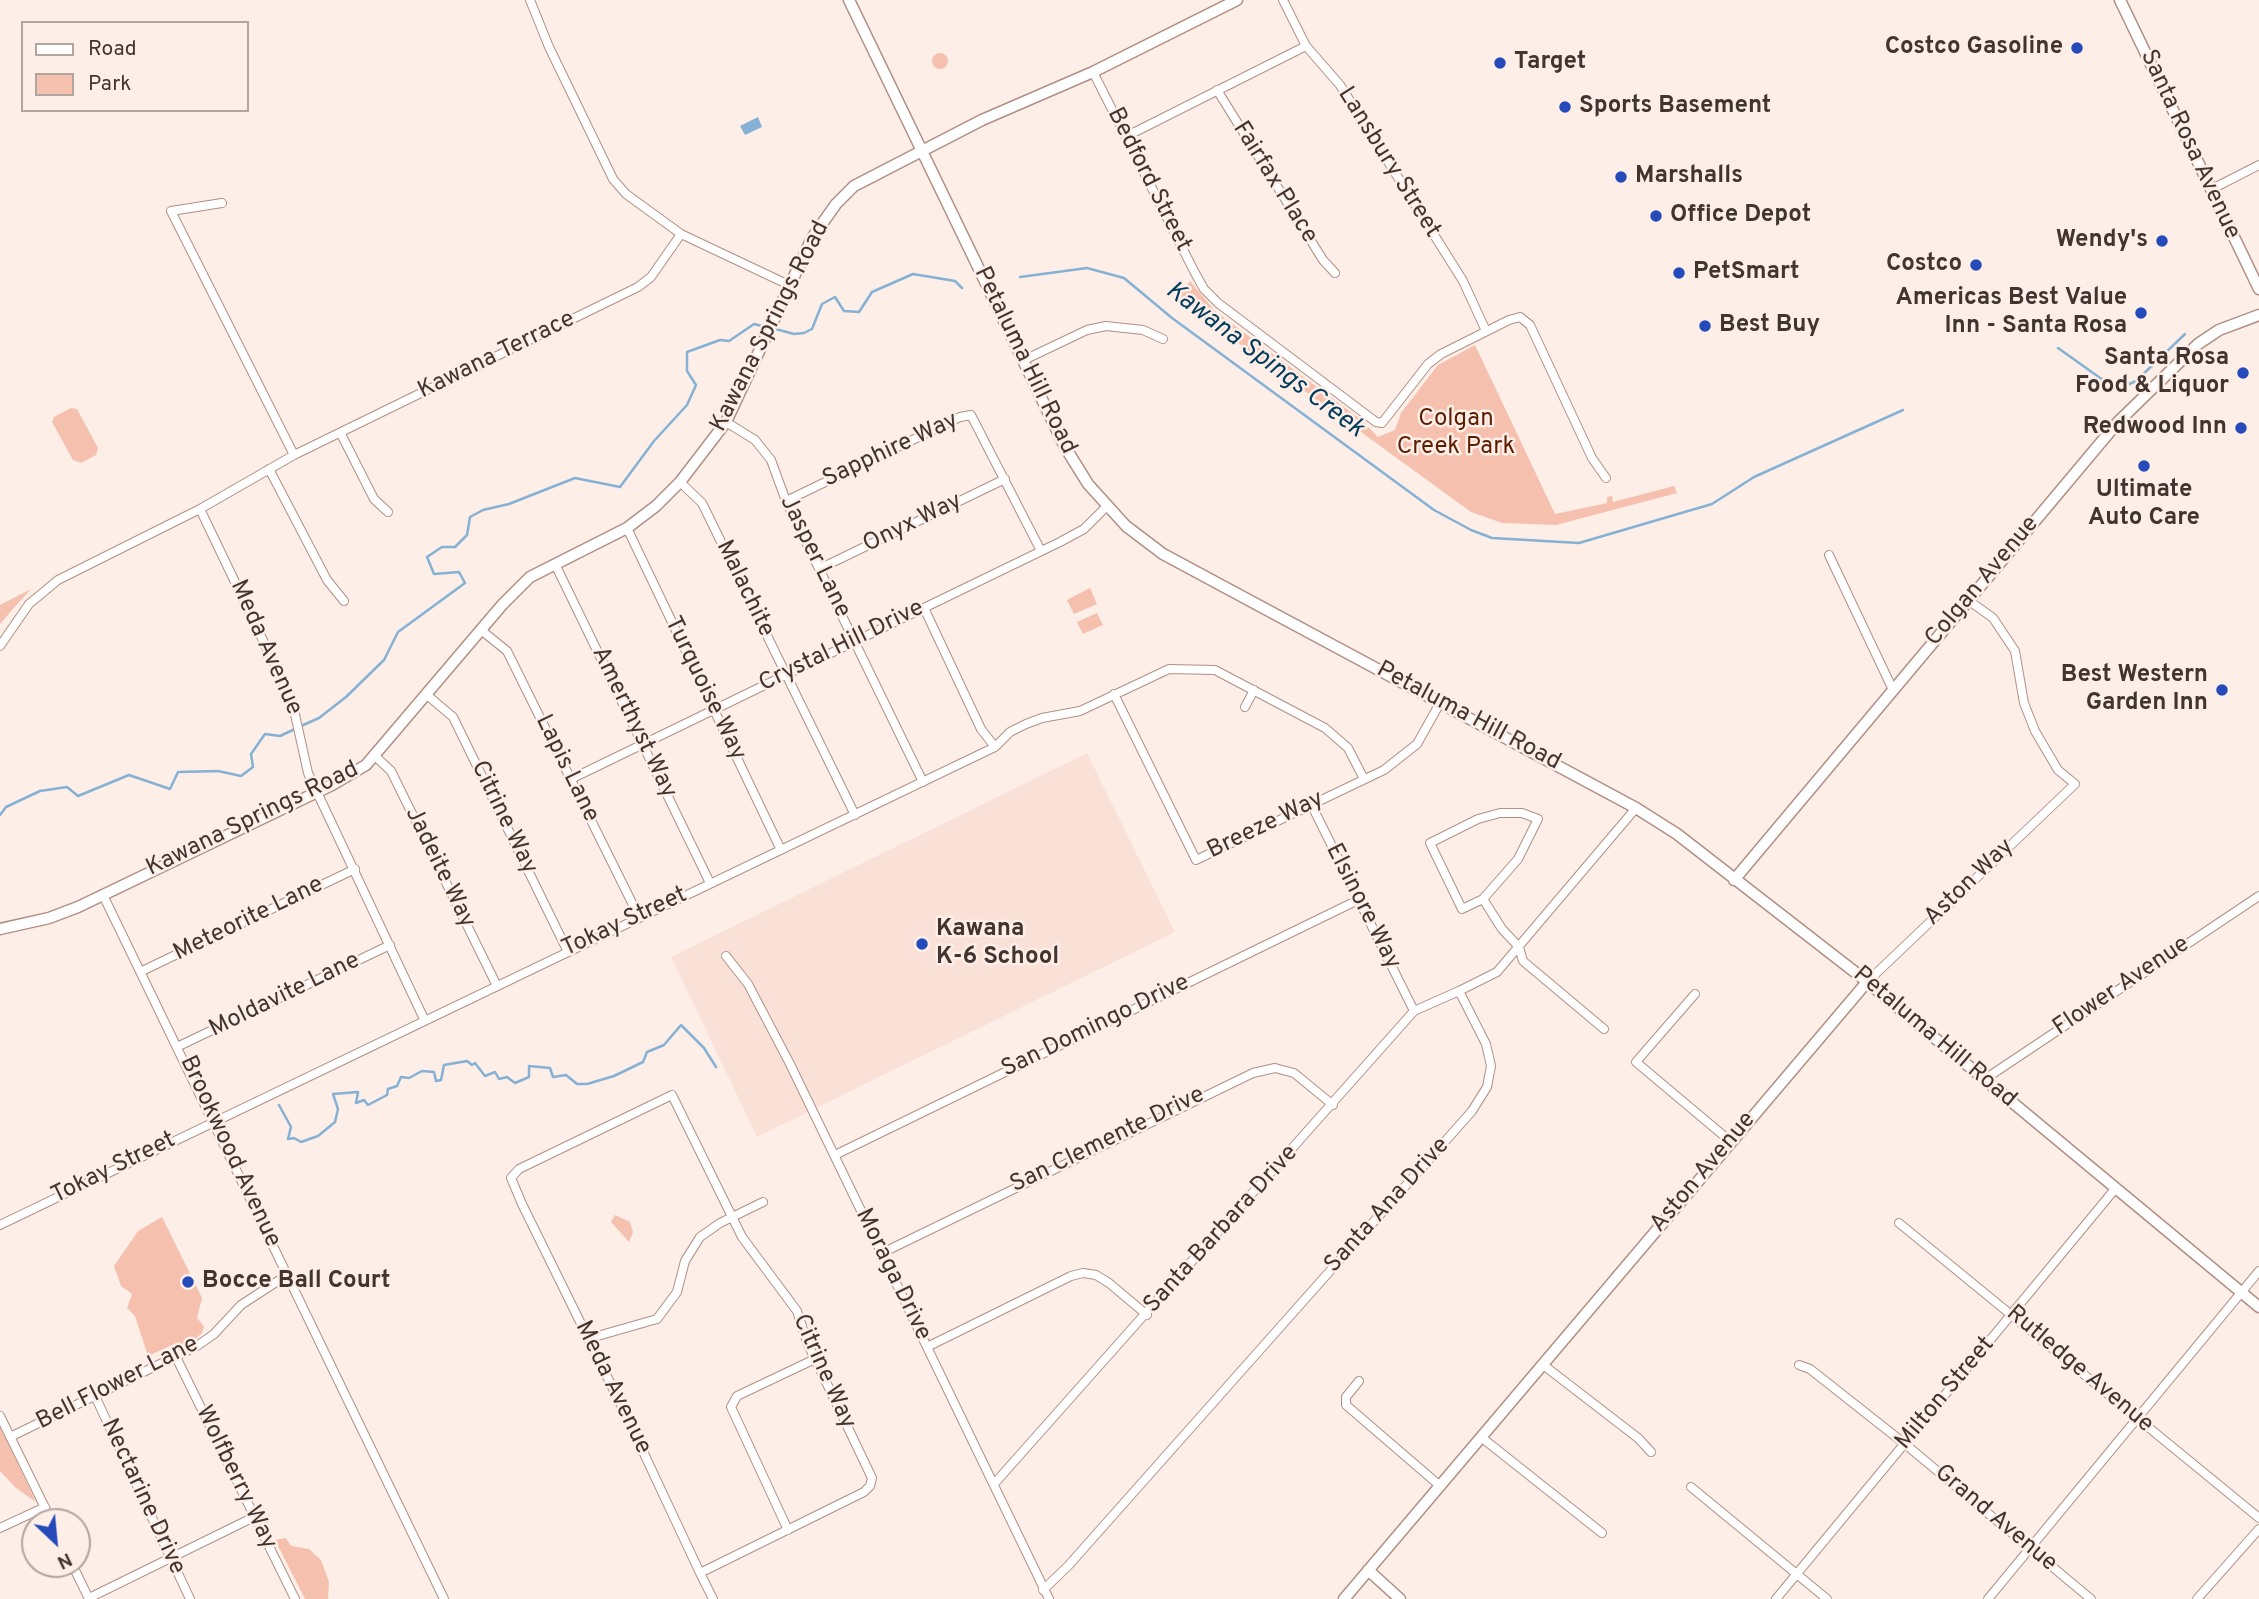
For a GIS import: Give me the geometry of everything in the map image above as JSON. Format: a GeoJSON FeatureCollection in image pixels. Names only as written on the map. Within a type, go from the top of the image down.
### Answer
{"type":"FeatureCollection","features":[{"type":"Feature","properties":{"kind":"main road","name":"Petaluma Hill Road"},"geometry":{"type":"LineString","coordinates":[[849,0],[1070,456],[1107,507],[1163,554],[1636,808],[1689,842],[1867,982],[2259,1307]]}},
{"type":"Feature","properties":{"kind":"main road","name":"Kawana Springs Road"},"geometry":{"type":"LineString","coordinates":[[0,929],[49,918],[103,895],[351,775],[375,757],[481,630],[530,577],[627,528],[656,506],[680,482],[726,422],[812,238],[836,204],[862,181],[920,150],[1093,72],[1237,0]]}},
{"type":"Feature","properties":{"kind":"main road","name":"Santa Rosa Avenue"},"geometry":{"type":"LineString","coordinates":[[2120,0],[2259,289]]}},
{"type":"Feature","properties":{"kind":"main road","name":"Colgan Avenue"},"geometry":{"type":"LineString","coordinates":[[1734,880],[2107,434],[2166,372],[2211,334],[2259,315]]}},
{"type":"Feature","properties":{"kind":"main road","name":"Aston Avenue"},"geometry":{"type":"LineString","coordinates":[[1344,1599],[1867,982]]}},
{"type":"Feature","properties":{"kind":"main road"},"geometry":{"type":"LineString","coordinates":[[1368,1570],[1400,1599]]}},
{"type":"Feature","properties":{"kind":"street"},"geometry":{"type":"LineString","coordinates":[[530,0],[549,47],[613,179],[636,204],[681,234],[789,285]]}},
{"type":"Feature","properties":{"kind":"street","name":"Lansbury Street"},"geometry":{"type":"LineString","coordinates":[[1283,0],[1306,46],[1347,96],[1463,281],[1486,331]]}},
{"type":"Feature","properties":{"kind":"street"},"geometry":{"type":"LineString","coordinates":[[1127,136],[1306,46]]}},
{"type":"Feature","properties":{"kind":"street","name":"Bedford Street"},"geometry":{"type":"LineString","coordinates":[[1093,72],[1204,289],[1218,303],[1376,422],[1387,420],[1428,364],[1441,354],[1520,317],[1530,325],[1592,458],[1606,478]]}},
{"type":"Feature","properties":{"kind":"street","name":"Fairfax Place"},"geometry":{"type":"LineString","coordinates":[[1217,90],[1322,260],[1335,273]]}},
{"type":"Feature","properties":{"kind":"street"},"geometry":{"type":"LineString","coordinates":[[2212,189],[2259,165]]}},
{"type":"Feature","properties":{"kind":"street"},"geometry":{"type":"LineString","coordinates":[[222,203],[171,211],[295,455]]}},
{"type":"Feature","properties":{"kind":"street","name":"Kawana Terrace"},"geometry":{"type":"LineString","coordinates":[[0,646],[29,604],[58,580],[200,509],[269,468],[638,287],[651,277],[681,234]]}},
{"type":"Feature","properties":{"kind":"street"},"geometry":{"type":"LineString","coordinates":[[1024,360],[1087,330],[1106,326],[1143,330],[1163,339]]}},
{"type":"Feature","properties":{"kind":"street","name":"Sapphire Way"},"geometry":{"type":"LineString","coordinates":[[786,501],[966,415],[971,415],[978,423],[1041,551]]}},
{"type":"Feature","properties":{"kind":"street","name":"Jasper Lane"},"geometry":{"type":"LineString","coordinates":[[726,422],[764,448],[786,501],[923,782]]}},
{"type":"Feature","properties":{"kind":"street"},"geometry":{"type":"LineString","coordinates":[[341,434],[374,499],[388,512]]}},
{"type":"Feature","properties":{"kind":"street"},"geometry":{"type":"LineString","coordinates":[[269,468],[327,580],[344,601]]}},
{"type":"Feature","properties":{"kind":"street","name":"Onyx Way"},"geometry":{"type":"LineString","coordinates":[[821,568],[1005,479]]}},
{"type":"Feature","properties":{"kind":"street","name":"Malachite"},"geometry":{"type":"LineString","coordinates":[[680,482],[702,503],[855,815]]}},
{"type":"Feature","properties":{"kind":"street","name":"Crystal Hill Drive"},"geometry":{"type":"LineString","coordinates":[[571,779],[1041,551],[1084,529],[1107,507]]}},
{"type":"Feature","properties":{"kind":"street","name":"Meda Avenue"},"geometry":{"type":"LineString","coordinates":[[200,509],[296,711],[308,773],[424,1019]]}},
{"type":"Feature","properties":{"kind":"street","name":"Turquoise Way"},"geometry":{"type":"LineString","coordinates":[[627,528],[781,850]]}},
{"type":"Feature","properties":{"kind":"street"},"geometry":{"type":"LineString","coordinates":[[1829,555],[1893,690]]}},
{"type":"Feature","properties":{"kind":"street","name":"Amerthyst Way"},"geometry":{"type":"LineString","coordinates":[[555,564],[710,883]]}},
{"type":"Feature","properties":{"kind":"street","name":"Aston Way"},"geometry":{"type":"LineString","coordinates":[[1867,982],[2075,784],[2058,770],[2035,731],[2024,703],[2015,651],[1993,618],[1968,600]]}},
{"type":"Feature","properties":{"kind":"street"},"geometry":{"type":"LineString","coordinates":[[924,608],[981,729],[995,747]]}},
{"type":"Feature","properties":{"kind":"street","name":"Lapis Lane"},"geometry":{"type":"LineString","coordinates":[[481,630],[507,651],[639,917]]}},
{"type":"Feature","properties":{"kind":"street","name":"Tokay Street"},"geometry":{"type":"LineString","coordinates":[[0,1225],[496,984],[995,747],[1010,732],[1026,724],[1080,711],[1170,668],[1215,670],[1338,736],[1364,779]]}},
{"type":"Feature","properties":{"kind":"street"},"geometry":{"type":"LineString","coordinates":[[1245,707],[1254,690]]}},
{"type":"Feature","properties":{"kind":"street","name":"Citrine Way"},"geometry":{"type":"LineString","coordinates":[[427,695],[453,717],[568,950]]}},
{"type":"Feature","properties":{"kind":"street","name":"Breeze Way"},"geometry":{"type":"LineString","coordinates":[[1114,695],[1196,860],[1401,759],[1417,744],[1440,703]]}},
{"type":"Feature","properties":{"kind":"street","name":"Jadeite Way"},"geometry":{"type":"LineString","coordinates":[[375,757],[391,771],[496,984]]}},
{"type":"Feature","properties":{"kind":"street","name":"Elsinore Way"},"geometry":{"type":"LineString","coordinates":[[1311,804],[1414,1011]]}},
{"type":"Feature","properties":{"kind":"street"},"geometry":{"type":"LineString","coordinates":[[1459,991],[1497,972],[1636,808]]}},
{"type":"Feature","properties":{"kind":"street"},"geometry":{"type":"LineString","coordinates":[[1500,813],[1521,813],[1538,819],[1518,859],[1483,899],[1462,909],[1430,843],[1478,819],[1500,813]]}},
{"type":"Feature","properties":{"kind":"street","name":"Meteorite Lane"},"geometry":{"type":"LineString","coordinates":[[142,971],[355,869]]}},
{"type":"Feature","properties":{"kind":"street","name":"Brookwood Avenue"},"geometry":{"type":"LineString","coordinates":[[103,895],[179,1046],[444,1599]]}},
{"type":"Feature","properties":{"kind":"street","name":"Flower Avenue"},"geometry":{"type":"LineString","coordinates":[[1985,1079],[2259,896]]}},
{"type":"Feature","properties":{"kind":"street"},"geometry":{"type":"LineString","coordinates":[[1483,899],[1502,929],[1519,947],[1523,961],[1604,1029]]}},
{"type":"Feature","properties":{"kind":"street","name":"San Domingo Drive"},"geometry":{"type":"LineString","coordinates":[[835,1155],[1358,900]]}},
{"type":"Feature","properties":{"kind":"street","name":"Moldavite Lane"},"geometry":{"type":"LineString","coordinates":[[179,1046],[390,945]]}},
{"type":"Feature","properties":{"kind":"street","name":"Moraga Drive"},"geometry":{"type":"LineString","coordinates":[[726,956],[757,999],[1049,1599]]}},
{"type":"Feature","properties":{"kind":"street","name":"Santa Barbara Drive"},"geometry":{"type":"LineString","coordinates":[[994,1484],[1147,1315],[1414,1011],[1459,991]]}},
{"type":"Feature","properties":{"kind":"street","name":"Santa Ana Drive"},"geometry":{"type":"LineString","coordinates":[[1043,1590],[1068,1566],[1472,1111],[1487,1087],[1491,1066],[1486,1044],[1459,991]]}},
{"type":"Feature","properties":{"kind":"street"},"geometry":{"type":"LineString","coordinates":[[1695,994],[1636,1062],[1730,1141]]}},
{"type":"Feature","properties":{"kind":"street","name":"San Clemente Drive"},"geometry":{"type":"LineString","coordinates":[[882,1253],[1252,1073],[1275,1068],[1294,1073],[1333,1105]]}},
{"type":"Feature","properties":{"kind":"street","name":"Citrine Way"},"geometry":{"type":"LineString","coordinates":[[511,1178],[519,1169],[672,1095],[749,1248],[776,1279],[797,1311],[815,1359],[872,1478],[870,1486],[864,1492],[700,1573]]}},
{"type":"Feature","properties":{"kind":"street","name":"Meda Avenue"},"geometry":{"type":"LineString","coordinates":[[511,1178],[713,1599]]}},
{"type":"Feature","properties":{"kind":"street","name":"Milton Street"},"geometry":{"type":"LineString","coordinates":[[1776,1599],[2115,1189]]}},
{"type":"Feature","properties":{"kind":"street"},"geometry":{"type":"LineString","coordinates":[[587,1339],[657,1318],[677,1293],[685,1261],[700,1237],[763,1202]]}},
{"type":"Feature","properties":{"kind":"street","name":"Rutledge Avenue"},"geometry":{"type":"LineString","coordinates":[[1899,1223],[2259,1518]]}},
{"type":"Feature","properties":{"kind":"street"},"geometry":{"type":"LineString","coordinates":[[1988,1599],[2259,1271]]}},
{"type":"Feature","properties":{"kind":"street"},"geometry":{"type":"LineString","coordinates":[[927,1347],[1071,1276],[1083,1273],[1096,1275],[1110,1283],[1147,1315]]}},
{"type":"Feature","properties":{"kind":"street","name":"Bell Flower Lane"},"geometry":{"type":"LineString","coordinates":[[10,1437],[176,1357],[214,1335],[241,1305],[288,1275]]}},
{"type":"Feature","properties":{"kind":"street","name":"Wolfberry Way"},"geometry":{"type":"LineString","coordinates":[[176,1357],[295,1599]]}},
{"type":"Feature","properties":{"kind":"street"},"geometry":{"type":"LineString","coordinates":[[788,1530],[731,1407],[737,1396],[815,1359]]}},
{"type":"Feature","properties":{"kind":"street"},"geometry":{"type":"LineString","coordinates":[[1542,1364],[1638,1438],[1651,1452]]}},
{"type":"Feature","properties":{"kind":"street","name":"Grand Avenue"},"geometry":{"type":"LineString","coordinates":[[1799,1365],[1810,1368],[1905,1444],[2091,1599]]}},
{"type":"Feature","properties":{"kind":"street"},"geometry":{"type":"LineString","coordinates":[[1359,1381],[1346,1397],[1346,1405],[1439,1485]]}},
{"type":"Feature","properties":{"kind":"street","name":"Nectarine Drive"},"geometry":{"type":"LineString","coordinates":[[94,1396],[190,1599]]}},
{"type":"Feature","properties":{"kind":"street"},"geometry":{"type":"LineString","coordinates":[[0,1416],[45,1507],[0,1528]]}},
{"type":"Feature","properties":{"kind":"street"},"geometry":{"type":"LineString","coordinates":[[1481,1437],[1602,1532]]}},
{"type":"Feature","properties":{"kind":"street"},"geometry":{"type":"LineString","coordinates":[[1691,1487],[1827,1599]]}},
{"type":"Feature","properties":{"kind":"street"},"geometry":{"type":"LineString","coordinates":[[79,1578],[89,1598],[254,1517]]}},
{"type":"Feature","properties":{"kind":"street"},"geometry":{"type":"LineString","coordinates":[[2197,1599],[2259,1529]]}},
{"type":"Feature","properties":{"kind":"shaded area","name":"Kawana K-6 School"},"geometry":{"type":"Polygon","coordinates":[[[1087,753],[1175,932],[757,1137],[671,957],[1087,753]]]}},
{"type":"Feature","properties":{"kind":"green space"},"geometry":{"type":"Polygon","coordinates":[[[937,53],[943,53],[948,61],[946,67],[937,69],[932,64],[932,58],[937,53]]]}},
{"type":"Feature","properties":{"kind":"green space","name":"Colgan Creek Park"},"geometry":{"type":"Polygon","coordinates":[[[1190,281],[1215,311],[1360,419],[1378,437],[1395,430],[1401,413],[1438,365],[1475,345],[1555,514],[1607,503],[1607,497],[1612,496],[1613,502],[1674,486],[1677,493],[1556,525],[1502,523],[1471,512],[1178,299],[1190,281]]]}},
{"type":"Feature","properties":{"kind":"green space"},"geometry":{"type":"Polygon","coordinates":[[[71,408],[77,409],[98,448],[96,455],[81,463],[73,460],[52,422],[54,417],[71,408]]]}},
{"type":"Feature","properties":{"kind":"green space"},"geometry":{"type":"Polygon","coordinates":[[[1090,588],[1097,604],[1074,614],[1067,600],[1090,588]]]}},
{"type":"Feature","properties":{"kind":"green space"},"geometry":{"type":"Polygon","coordinates":[[[31,589],[12,610],[0,624],[0,605],[31,589]]]}},
{"type":"Feature","properties":{"kind":"green space"},"geometry":{"type":"Polygon","coordinates":[[[1097,613],[1103,625],[1083,634],[1077,622],[1097,613]]]}},
{"type":"Feature","properties":{"kind":"green space"},"geometry":{"type":"Polygon","coordinates":[[[615,1215],[630,1222],[633,1232],[629,1242],[611,1222],[615,1215]]]}},
{"type":"Feature","properties":{"kind":"green space"},"geometry":{"type":"Polygon","coordinates":[[[162,1217],[202,1298],[197,1318],[204,1326],[202,1333],[181,1348],[178,1344],[172,1345],[148,1356],[135,1316],[127,1308],[132,1294],[121,1286],[114,1266],[138,1231],[162,1217]]]}},
{"type":"Feature","properties":{"kind":"green space"},"geometry":{"type":"Polygon","coordinates":[[[0,1426],[36,1502],[16,1488],[0,1471],[0,1426]]]}},
{"type":"Feature","properties":{"kind":"green space"},"geometry":{"type":"Polygon","coordinates":[[[286,1538],[291,1546],[309,1549],[321,1560],[329,1582],[328,1599],[305,1599],[275,1540],[286,1538]]]}},
{"type":"Feature","properties":{"kind":"water"},"geometry":{"type":"Polygon","coordinates":[[[758,117],[762,127],[745,135],[740,126],[758,117]]]}},
{"type":"Feature","properties":{"kind":"waterway","name":"Kawana Spings Creek"},"geometry":{"type":"LineString","coordinates":[[1020,277],[1087,268],[1124,278],[1172,318],[1434,510],[1492,538],[1579,543],[1712,504],[1754,477],[1903,410]]}},
{"type":"Feature","properties":{"kind":"waterway","name":"Kawana Spings Creek"},"geometry":{"type":"LineString","coordinates":[[772,328],[794,334],[804,333],[812,329],[822,304],[835,297],[844,311],[859,312],[872,292],[913,274],[955,281],[962,288]]}},
{"type":"Feature","properties":{"kind":"waterway","name":"Kawana Spings Creek"},"geometry":{"type":"LineString","coordinates":[[301,726],[319,718],[346,697],[384,660],[398,632],[465,583],[459,572],[434,574],[427,557],[442,547],[455,547],[467,535],[470,517],[575,478],[620,487],[654,441],[687,405],[696,385],[687,371],[687,352],[720,340],[729,341],[754,324],[766,327]]}},
{"type":"Feature","properties":{"kind":"waterway","name":"Kawana Spings Creek"},"geometry":{"type":"LineString","coordinates":[[2058,348],[2110,385],[2125,386],[2136,381],[2185,334]]}},
{"type":"Feature","properties":{"kind":"waterway","name":"Kawana Spings Creek"},"geometry":{"type":"LineString","coordinates":[[0,815],[6,807],[40,791],[67,787],[78,796],[129,775],[170,789],[178,772],[218,771],[241,776],[253,767],[251,754],[265,734],[280,736],[295,729]]}},
{"type":"Feature","properties":{"kind":"waterway"},"geometry":{"type":"LineString","coordinates":[[279,1105],[291,1127],[288,1139],[294,1138],[301,1142],[318,1136],[335,1122],[338,1109],[333,1094],[358,1092],[356,1103],[364,1100],[368,1105],[387,1095],[388,1089],[397,1086],[401,1077],[409,1078],[422,1071],[434,1072],[436,1081],[441,1080],[444,1065],[467,1061],[472,1065],[475,1063],[485,1076],[495,1072],[499,1079],[507,1077],[515,1083],[529,1077],[529,1066],[550,1068],[553,1077],[566,1075],[577,1084],[587,1084],[614,1076],[643,1062],[647,1052],[664,1045],[681,1025],[704,1048],[716,1067]]}},
{"type":"Feature","properties":{"kind":"place","name":"Costco Gasoline"},"geometry":{"type":"Point","coordinates":[2077,48]}},
{"type":"Feature","properties":{"kind":"place","name":"Target"},"geometry":{"type":"Point","coordinates":[1500,63]}},
{"type":"Feature","properties":{"kind":"place","name":"Sports Basement"},"geometry":{"type":"Point","coordinates":[1565,107]}},
{"type":"Feature","properties":{"kind":"place","name":"Marshalls"},"geometry":{"type":"Point","coordinates":[1621,177]}},
{"type":"Feature","properties":{"kind":"place","name":"Office Depot"},"geometry":{"type":"Point","coordinates":[1656,216]}},
{"type":"Feature","properties":{"kind":"place","name":"Wendy's"},"geometry":{"type":"Point","coordinates":[2162,241]}},
{"type":"Feature","properties":{"kind":"place","name":"Costco"},"geometry":{"type":"Point","coordinates":[1976,265]}},
{"type":"Feature","properties":{"kind":"place","name":"PetSmart"},"geometry":{"type":"Point","coordinates":[1679,273]}},
{"type":"Feature","properties":{"kind":"place","name":"Americas Best Value Inn - Santa Rosa"},"geometry":{"type":"Point","coordinates":[2141,313]}},
{"type":"Feature","properties":{"kind":"place","name":"Best Buy"},"geometry":{"type":"Point","coordinates":[1705,326]}},
{"type":"Feature","properties":{"kind":"place","name":"Santa Rosa Food & Liquor"},"geometry":{"type":"Point","coordinates":[2243,373]}},
{"type":"Feature","properties":{"kind":"place","name":"Redwood Inn"},"geometry":{"type":"Point","coordinates":[2241,428]}},
{"type":"Feature","properties":{"kind":"place","name":"Ultimate Auto Care"},"geometry":{"type":"Point","coordinates":[2144,466]}},
{"type":"Feature","properties":{"kind":"place","name":"Best Western Garden Inn"},"geometry":{"type":"Point","coordinates":[2222,690]}},
{"type":"Feature","properties":{"kind":"place","name":"Kawana K-6 School"},"geometry":{"type":"Point","coordinates":[922,944]}},
{"type":"Feature","properties":{"kind":"place","name":"Bocce Ball Court"},"geometry":{"type":"Point","coordinates":[188,1282]}}]}
